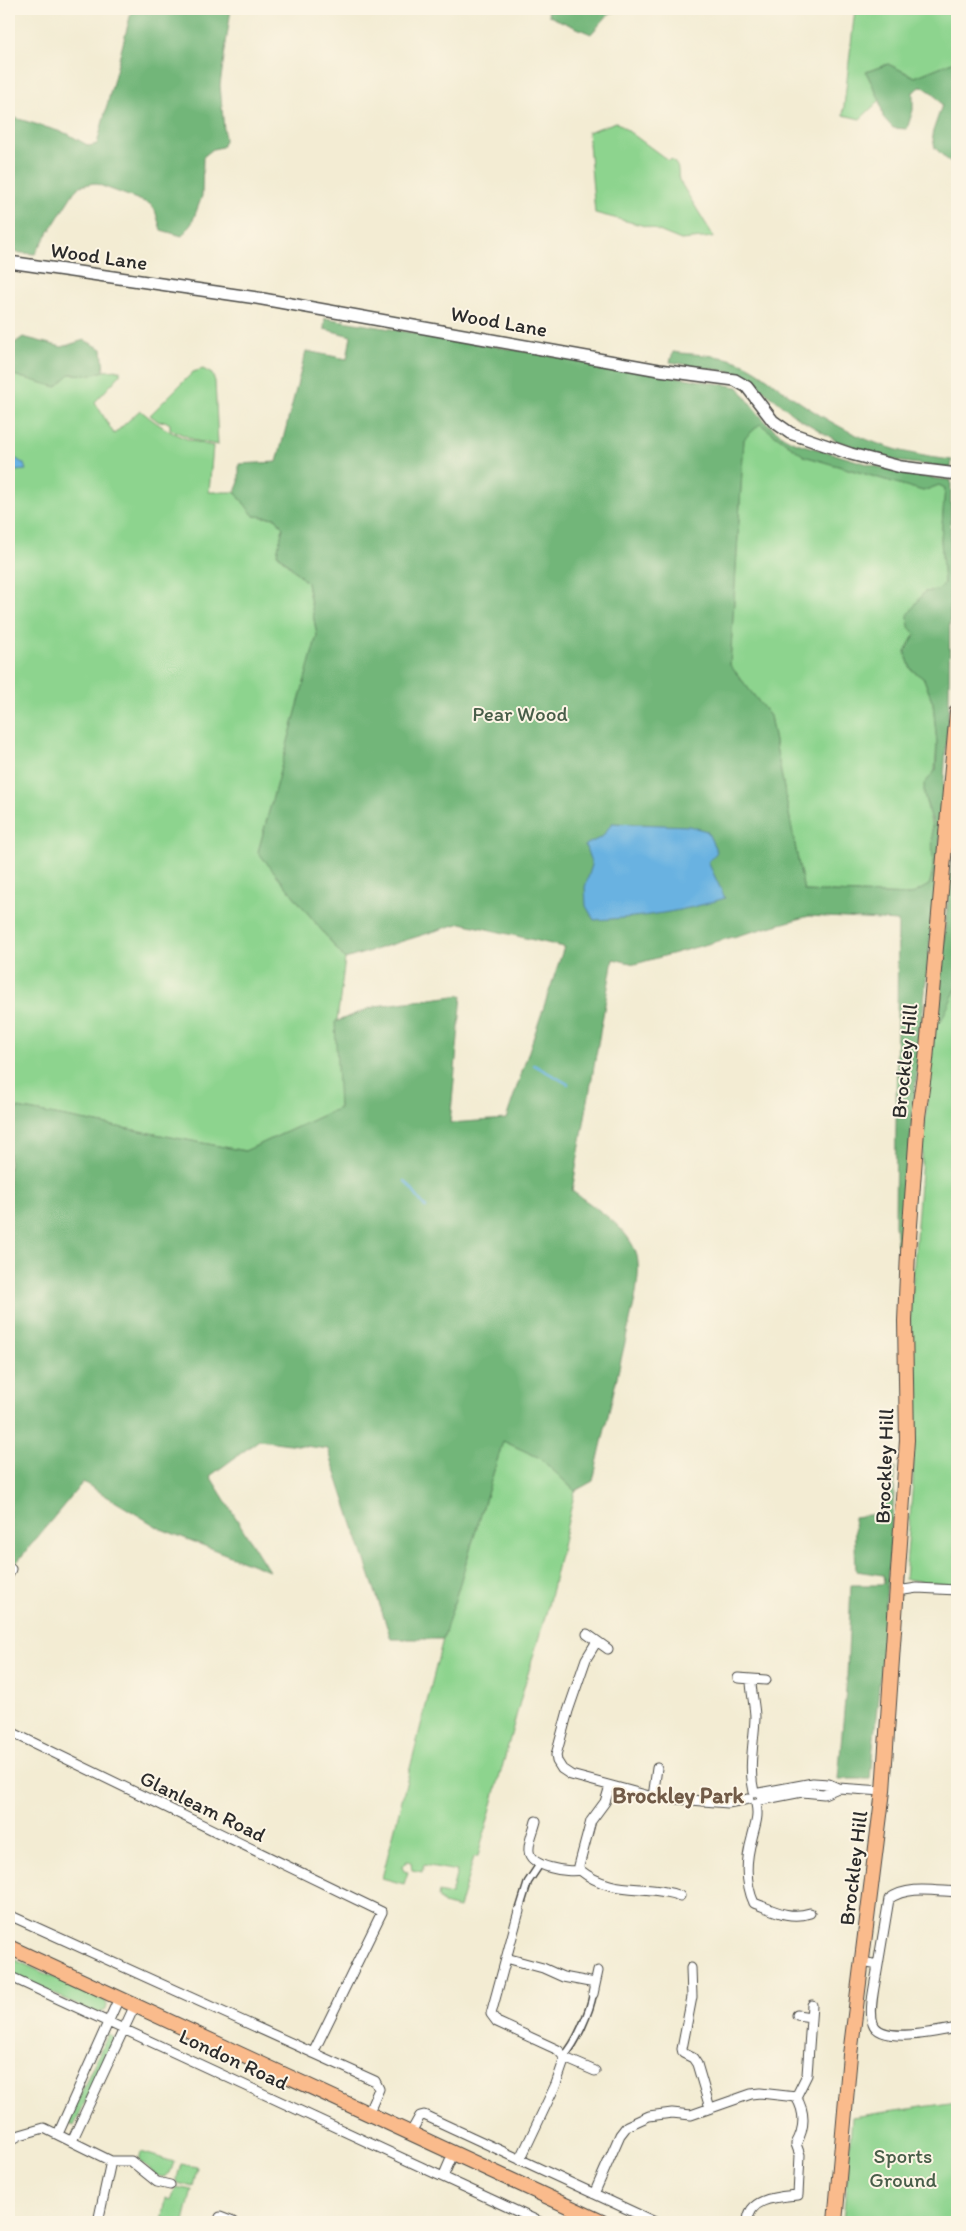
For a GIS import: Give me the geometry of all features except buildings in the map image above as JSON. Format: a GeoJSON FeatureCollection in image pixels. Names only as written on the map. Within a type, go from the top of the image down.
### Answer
{"type":"FeatureCollection","features":[{"type":"Feature","properties":{"kind":"main road","name":"Brockley Hill"},"geometry":{"type":"LineString","coordinates":[[835,2222],[850,2055],[883,1791],[908,1440],[905,1321],[908,1252],[918,1116],[926,1060],[957,711]]}},
{"type":"Feature","properties":{"kind":"main road","name":"London Road"},"geometry":{"type":"LineString","coordinates":[[9,1947],[602,2222]]}},
{"type":"Feature","properties":{"kind":"street","name":"Wood Lane"},"geometry":{"type":"LineString","coordinates":[[9,262],[258,298],[659,370],[735,380],[747,387],[773,421],[790,433],[851,454],[902,467],[957,474]]}},
{"type":"Feature","properties":{"kind":"street"},"geometry":{"type":"LineString","coordinates":[[898,1587],[904,1590],[917,1588],[957,1590]]}},
{"type":"Feature","properties":{"kind":"street"},"geometry":{"type":"LineString","coordinates":[[587,1634],[608,1649]]}},
{"type":"Feature","properties":{"kind":"street"},"geometry":{"type":"LineString","coordinates":[[598,1641],[586,1659],[568,1711],[557,1760],[566,1772],[653,1797],[728,1803],[756,1798],[805,1783],[830,1784],[838,1788],[883,1791]]}},
{"type":"Feature","properties":{"kind":"street"},"geometry":{"type":"LineString","coordinates":[[738,1678],[766,1680]]}},
{"type":"Feature","properties":{"kind":"street"},"geometry":{"type":"LineString","coordinates":[[751,1680],[755,1713],[751,1751],[752,1781],[756,1798],[757,1821],[748,1853],[751,1895],[754,1903],[782,1915],[810,1913]]}},
{"type":"Feature","properties":{"kind":"street","name":"Glanleam Road"},"geometry":{"type":"LineString","coordinates":[[9,1731],[382,1912],[313,2053]]}},
{"type":"Feature","properties":{"kind":"street"},"geometry":{"type":"LineString","coordinates":[[653,1797],[657,1768]]}},
{"type":"Feature","properties":{"kind":"street"},"geometry":{"type":"LineString","coordinates":[[580,1870],[579,1866],[591,1821],[605,1802],[610,1786]]}},
{"type":"Feature","properties":{"kind":"street"},"geometry":{"type":"LineString","coordinates":[[536,1820],[528,1850],[531,1858],[540,1864],[568,1872],[580,1870],[607,1885],[633,1890],[672,1892],[680,1896]]}},
{"type":"Feature","properties":{"kind":"street"},"geometry":{"type":"LineString","coordinates":[[540,1864],[528,1882],[491,2010],[497,2022],[558,2050],[564,2057],[595,2071]]}},
{"type":"Feature","properties":{"kind":"street"},"geometry":{"type":"LineString","coordinates":[[957,1892],[909,1890],[896,1893],[889,1899],[872,2007],[872,2022],[877,2030],[885,2035],[897,2036],[957,2028]]}},
{"type":"Feature","properties":{"kind":"street","name":"London Road"},"geometry":{"type":"LineString","coordinates":[[9,1915],[378,2084],[379,2088],[368,2114]]}},
{"type":"Feature","properties":{"kind":"street"},"geometry":{"type":"LineString","coordinates":[[506,1958],[543,1968],[563,1977],[595,1982]]}},
{"type":"Feature","properties":{"kind":"street"},"geometry":{"type":"LineString","coordinates":[[862,1962],[878,1965]]}},
{"type":"Feature","properties":{"kind":"street"},"geometry":{"type":"LineString","coordinates":[[691,1968],[692,1997],[682,2049],[683,2053],[693,2058],[697,2064],[710,2108]]}},
{"type":"Feature","properties":{"kind":"street"},"geometry":{"type":"LineString","coordinates":[[520,2160],[556,2084],[564,2057],[569,2051],[582,2024],[593,1994],[598,1971]]}},
{"type":"Feature","properties":{"kind":"street","name":"London Road"},"geometry":{"type":"LineString","coordinates":[[9,1976],[540,2222]]}},
{"type":"Feature","properties":{"kind":"street"},"geometry":{"type":"LineString","coordinates":[[58,2134],[119,1998]]}},
{"type":"Feature","properties":{"kind":"street"},"geometry":{"type":"LineString","coordinates":[[72,2141],[135,2005]]}},
{"type":"Feature","properties":{"kind":"street"},"geometry":{"type":"LineString","coordinates":[[796,2097],[807,2075],[812,2005]]}},
{"type":"Feature","properties":{"kind":"street"},"geometry":{"type":"LineString","coordinates":[[797,2015],[811,2017]]}},
{"type":"Feature","properties":{"kind":"street"},"geometry":{"type":"LineString","coordinates":[[594,2194],[620,2135],[627,2126],[650,2116],[672,2113],[691,2115],[751,2094],[760,2093],[796,2097]]}},
{"type":"Feature","properties":{"kind":"street"},"geometry":{"type":"LineString","coordinates":[[748,2222],[750,2212],[756,2205],[774,2198],[798,2195],[800,2155],[796,2144],[802,2134],[803,2111],[796,2097]]}},
{"type":"Feature","properties":{"kind":"street"},"geometry":{"type":"LineString","coordinates":[[410,2134],[418,2118],[424,2115],[654,2222]]}},
{"type":"Feature","properties":{"kind":"street"},"geometry":{"type":"LineString","coordinates":[[9,2141],[20,2135],[44,2128],[112,2162],[131,2161],[157,2182],[170,2185]]}},
{"type":"Feature","properties":{"kind":"street"},"geometry":{"type":"LineString","coordinates":[[443,2177],[453,2154]]}},
{"type":"Feature","properties":{"kind":"street"},"geometry":{"type":"LineString","coordinates":[[98,2222],[112,2162]]}},
{"type":"Feature","properties":{"kind":"street"},"geometry":{"type":"LineString","coordinates":[[220,2216],[233,2222]]}},
{"type":"Feature","properties":{"kind":"green space"},"geometry":{"type":"Polygon","coordinates":[[[132,9],[231,9],[220,85],[225,141],[222,147],[213,149],[203,157],[202,196],[192,223],[182,236],[161,230],[155,210],[150,204],[94,183],[80,186],[74,192],[35,254],[9,252],[9,116],[68,134],[89,146],[97,144],[132,9]]]}},
{"type":"Feature","properties":{"kind":"green space"},"geometry":{"type":"Polygon","coordinates":[[[547,9],[620,9],[607,16],[591,34],[549,16],[547,9]]]}},
{"type":"Feature","properties":{"kind":"green space"},"geometry":{"type":"Polygon","coordinates":[[[855,9],[957,9],[957,60],[915,77],[888,64],[866,72],[880,100],[860,119],[843,115],[855,9]]]}},
{"type":"Feature","properties":{"kind":"green space"},"geometry":{"type":"Polygon","coordinates":[[[957,60],[957,169],[935,148],[932,134],[942,105],[934,94],[922,86],[913,92],[913,110],[907,129],[893,128],[883,117],[880,100],[866,72],[888,64],[915,77],[957,60]]]}},
{"type":"Feature","properties":{"kind":"green space"},"geometry":{"type":"Polygon","coordinates":[[[616,122],[669,161],[671,159],[674,162],[678,169],[679,180],[714,237],[681,240],[649,227],[595,213],[588,132],[616,122]]]}},
{"type":"Feature","properties":{"kind":"green space","name":"Pear Wood"},"geometry":{"type":"Polygon","coordinates":[[[325,318],[738,387],[767,423],[795,442],[887,469],[951,480],[949,701],[940,840],[900,1244],[897,1245],[895,1225],[898,921],[809,916],[635,964],[613,959],[572,1191],[601,1211],[627,1236],[637,1256],[638,1272],[635,1299],[593,1481],[575,1491],[540,1458],[503,1441],[443,1639],[391,1639],[328,1449],[259,1440],[210,1476],[269,1571],[161,1529],[83,1482],[12,1568],[9,1568],[9,1113],[18,1108],[245,1151],[339,1108],[335,1022],[376,1006],[462,995],[450,1123],[506,1119],[564,947],[461,923],[345,959],[258,852],[317,635],[307,583],[277,553],[283,528],[276,518],[254,516],[235,492],[239,482],[239,464],[277,462],[306,351],[347,359],[351,336],[324,329],[325,318]],[[760,424],[744,439],[730,665],[770,716],[804,891],[911,895],[929,885],[933,874],[932,820],[924,795],[924,784],[936,770],[937,743],[933,703],[924,679],[911,669],[905,652],[915,634],[909,627],[908,615],[924,592],[938,590],[944,584],[941,539],[945,488],[939,485],[923,491],[804,456],[760,424]]]}},
{"type":"Feature","properties":{"kind":"green space"},"geometry":{"type":"Polygon","coordinates":[[[23,337],[62,347],[84,340],[102,349],[104,371],[92,375],[70,374],[56,387],[10,374],[9,347],[23,337]]]}},
{"type":"Feature","properties":{"kind":"green space"},"geometry":{"type":"Polygon","coordinates":[[[673,352],[726,358],[749,366],[811,409],[849,431],[887,447],[929,457],[952,460],[951,468],[902,462],[837,441],[798,418],[751,380],[736,373],[670,362],[673,352]]]}},
{"type":"Feature","properties":{"kind":"green space"},"geometry":{"type":"Polygon","coordinates":[[[203,369],[212,374],[215,381],[218,445],[197,441],[170,429],[170,424],[165,421],[159,422],[150,415],[193,372],[203,369]]]}},
{"type":"Feature","properties":{"kind":"green space"},"geometry":{"type":"Polygon","coordinates":[[[120,370],[120,375],[95,402],[114,434],[140,410],[174,433],[192,441],[213,446],[209,492],[235,492],[254,516],[276,518],[283,528],[277,554],[307,583],[317,635],[258,852],[345,959],[337,1021],[339,1108],[245,1151],[18,1108],[9,1113],[9,373],[23,378],[70,374],[92,375],[104,371],[120,370]]]}},
{"type":"Feature","properties":{"kind":"green space"},"geometry":{"type":"Polygon","coordinates":[[[760,424],[804,456],[923,491],[939,485],[945,488],[941,539],[944,584],[938,590],[905,652],[911,669],[924,679],[933,703],[937,743],[935,770],[924,795],[930,817],[933,840],[932,874],[929,885],[911,895],[804,891],[770,716],[730,665],[744,438],[760,424]]]}},
{"type":"Feature","properties":{"kind":"green space"},"geometry":{"type":"Polygon","coordinates":[[[957,808],[957,1586],[905,1579],[913,1481],[914,1423],[910,1316],[924,1132],[957,808]]]}},
{"type":"Feature","properties":{"kind":"green space"},"geometry":{"type":"Polygon","coordinates":[[[957,808],[957,987],[941,1021],[937,1020],[957,808]]]}},
{"type":"Feature","properties":{"kind":"green space"},"geometry":{"type":"Polygon","coordinates":[[[503,1441],[540,1458],[575,1491],[547,1610],[478,1856],[474,1857],[459,1908],[443,1904],[438,1897],[439,1892],[451,1895],[457,1871],[424,1865],[422,1872],[412,1870],[411,1862],[407,1861],[402,1867],[404,1871],[408,1872],[404,1884],[382,1878],[443,1639],[503,1441]]]}},
{"type":"Feature","properties":{"kind":"green space"},"geometry":{"type":"Polygon","coordinates":[[[896,1468],[870,1779],[838,1779],[847,1677],[851,1585],[881,1585],[884,1582],[883,1575],[856,1571],[854,1517],[883,1513],[888,1470],[896,1468]]]}},
{"type":"Feature","properties":{"kind":"green space"},"geometry":{"type":"Polygon","coordinates":[[[9,1957],[105,2001],[107,2005],[106,2010],[97,2014],[9,1973],[9,1957]]]}},
{"type":"Feature","properties":{"kind":"green space"},"geometry":{"type":"Polygon","coordinates":[[[108,2034],[115,2038],[74,2126],[67,2123],[108,2034]]]}},
{"type":"Feature","properties":{"kind":"green space","name":"Sports Ground"},"geometry":{"type":"Polygon","coordinates":[[[957,2102],[957,2222],[843,2222],[852,2117],[957,2102]]]}},
{"type":"Feature","properties":{"kind":"green space"},"geometry":{"type":"Polygon","coordinates":[[[141,2152],[174,2162],[170,2173],[164,2177],[157,2176],[139,2160],[141,2152]]]}},
{"type":"Feature","properties":{"kind":"green space"},"geometry":{"type":"Polygon","coordinates":[[[181,2164],[197,2167],[193,2187],[177,2183],[181,2164]]]}},
{"type":"Feature","properties":{"kind":"green space"},"geometry":{"type":"Polygon","coordinates":[[[176,2187],[192,2190],[184,2222],[162,2222],[166,2198],[171,2200],[176,2187]]]}},
{"type":"Feature","properties":{"kind":"water"},"geometry":{"type":"Polygon","coordinates":[[[9,454],[24,464],[26,470],[15,471],[9,478],[9,454]]]}},
{"type":"Feature","properties":{"kind":"water"},"geometry":{"type":"Polygon","coordinates":[[[612,823],[689,826],[707,831],[717,852],[708,862],[725,898],[660,914],[594,920],[586,906],[585,887],[592,865],[585,845],[602,837],[612,823]]]}},
{"type":"Feature","properties":{"kind":"waterway"},"geometry":{"type":"LineString","coordinates":[[534,1065],[568,1084]]}},
{"type":"Feature","properties":{"kind":"waterway"},"geometry":{"type":"LineString","coordinates":[[405,1181],[426,1208]]}},
{"type":"Feature","properties":{"kind":"district","name":"Brockley Park"},"geometry":{"type":"Point","coordinates":[678,1795]}}]}
